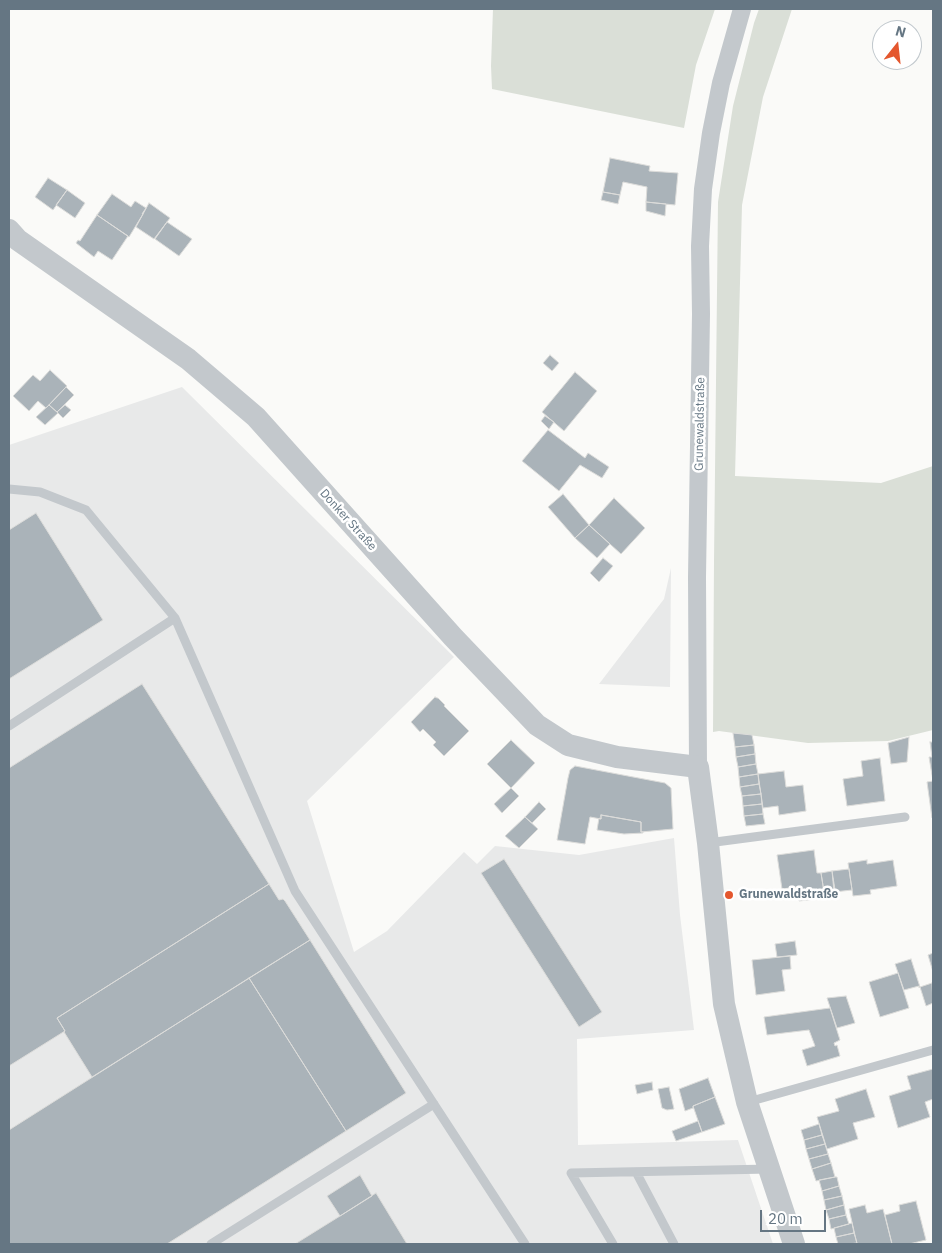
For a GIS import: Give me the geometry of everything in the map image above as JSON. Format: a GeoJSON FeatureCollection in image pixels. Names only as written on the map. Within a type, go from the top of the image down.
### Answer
{"type":"FeatureCollection","features":[{"type":"Feature","properties":{"kind":"street","name":"Grunewaldstraße"},"geometry":{"type":"LineString","coordinates":[[742,9],[721,83],[703,189],[700,246],[702,314],[697,577],[698,767],[708,843],[724,1004],[747,1102],[794,1244]]}},
{"type":"Feature","properties":{"kind":"street","name":"Donker Straße"},"geometry":{"type":"LineString","coordinates":[[9,230],[18,240],[188,359],[256,417],[446,630],[538,725],[568,745],[617,758],[698,767]]}},
{"type":"Feature","properties":{"kind":"lane"},"geometry":{"type":"LineString","coordinates":[[9,489],[40,492],[86,510],[175,618],[295,891],[525,1244]]}},
{"type":"Feature","properties":{"kind":"lane"},"geometry":{"type":"LineString","coordinates":[[9,726],[175,618]]}},
{"type":"Feature","properties":{"kind":"lane"},"geometry":{"type":"LineString","coordinates":[[708,843],[905,817]]}},
{"type":"Feature","properties":{"kind":"lane"},"geometry":{"type":"LineString","coordinates":[[747,1102],[933,1050]]}},
{"type":"Feature","properties":{"kind":"lane"},"geometry":{"type":"LineString","coordinates":[[211,1244],[434,1104]]}},
{"type":"Feature","properties":{"kind":"lane"},"geometry":{"type":"LineString","coordinates":[[614,1244],[571,1173],[770,1169]]}},
{"type":"Feature","properties":{"kind":"lane"},"geometry":{"type":"LineString","coordinates":[[636,1172],[674,1244]]}},
{"type":"Feature","properties":{"kind":"shaded area"},"geometry":{"type":"Polygon","coordinates":[[[493,9],[715,9],[696,65],[684,128],[492,89],[493,9]]]}},
{"type":"Feature","properties":{"kind":"shaded area"},"geometry":{"type":"Polygon","coordinates":[[[759,9],[792,9],[763,97],[742,205],[735,476],[881,483],[933,466],[933,730],[888,741],[808,743],[719,731],[713,732],[718,202],[733,106],[759,9]]]}},
{"type":"Feature","properties":{"kind":"shaded area"},"geometry":{"type":"Polygon","coordinates":[[[182,387],[454,657],[307,801],[354,952],[387,931],[464,852],[477,864],[495,846],[579,855],[674,838],[680,915],[694,1030],[577,1039],[578,1145],[738,1140],[773,1244],[9,1244],[9,445],[182,387]]]}},
{"type":"Feature","properties":{"kind":"shaded area"},"geometry":{"type":"Polygon","coordinates":[[[671,568],[670,687],[599,684],[664,599],[671,568]]]}},
{"type":"Feature","properties":{"kind":"building"},"geometry":{"type":"Polygon","coordinates":[[[610,158],[650,166],[649,171],[678,173],[675,205],[646,202],[647,187],[623,182],[620,195],[603,192],[610,158]]]}},
{"type":"Feature","properties":{"kind":"building"},"geometry":{"type":"Polygon","coordinates":[[[48,178],[67,190],[53,210],[35,197],[48,178]]]}},
{"type":"Feature","properties":{"kind":"building"},"geometry":{"type":"Polygon","coordinates":[[[67,190],[85,203],[75,218],[56,205],[67,190]]]}},
{"type":"Feature","properties":{"kind":"building"},"geometry":{"type":"Polygon","coordinates":[[[603,192],[620,195],[618,204],[601,200],[603,192]]]}},
{"type":"Feature","properties":{"kind":"building"},"geometry":{"type":"Polygon","coordinates":[[[112,194],[131,207],[135,201],[146,208],[129,237],[97,215],[112,194]]]}},
{"type":"Feature","properties":{"kind":"building"},"geometry":{"type":"Polygon","coordinates":[[[646,202],[666,204],[665,216],[646,211],[646,202]]]}},
{"type":"Feature","properties":{"kind":"building"},"geometry":{"type":"Polygon","coordinates":[[[149,203],[170,218],[154,239],[136,227],[149,203]]]}},
{"type":"Feature","properties":{"kind":"building"},"geometry":{"type":"Polygon","coordinates":[[[97,215],[128,236],[112,260],[98,251],[94,257],[76,243],[78,240],[80,241],[97,215]]]}},
{"type":"Feature","properties":{"kind":"building"},"geometry":{"type":"Polygon","coordinates":[[[167,222],[192,239],[179,256],[155,239],[167,222]]]}},
{"type":"Feature","properties":{"kind":"building"},"geometry":{"type":"Polygon","coordinates":[[[550,355],[559,363],[552,371],[543,363],[550,355]]]}},
{"type":"Feature","properties":{"kind":"building"},"geometry":{"type":"Polygon","coordinates":[[[50,370],[67,386],[46,408],[38,401],[29,411],[13,396],[33,375],[40,381],[50,370]]]}},
{"type":"Feature","properties":{"kind":"building"},"geometry":{"type":"Polygon","coordinates":[[[575,372],[597,391],[564,431],[542,412],[575,372]]]}},
{"type":"Feature","properties":{"kind":"building"},"geometry":{"type":"Polygon","coordinates":[[[66,387],[74,395],[57,412],[49,405],[66,387]]]}},
{"type":"Feature","properties":{"kind":"building"},"geometry":{"type":"Polygon","coordinates":[[[49,405],[58,413],[45,425],[36,417],[49,405]]]}},
{"type":"Feature","properties":{"kind":"building"},"geometry":{"type":"Polygon","coordinates":[[[65,405],[71,410],[63,418],[57,412],[65,405]]]}},
{"type":"Feature","properties":{"kind":"building"},"geometry":{"type":"Polygon","coordinates":[[[545,416],[554,422],[549,429],[541,421],[545,416]]]}},
{"type":"Feature","properties":{"kind":"building"},"geometry":{"type":"Polygon","coordinates":[[[548,430],[585,458],[588,453],[609,467],[602,478],[580,465],[559,491],[522,461],[548,430]]]}},
{"type":"Feature","properties":{"kind":"building"},"geometry":{"type":"Polygon","coordinates":[[[563,494],[589,525],[575,538],[548,507],[563,494]]]}},
{"type":"Feature","properties":{"kind":"building"},"geometry":{"type":"Polygon","coordinates":[[[614,498],[645,528],[621,554],[589,525],[614,498]]]}},
{"type":"Feature","properties":{"kind":"building"},"geometry":{"type":"Polygon","coordinates":[[[36,513],[103,620],[9,679],[9,530],[36,513]]]}},
{"type":"Feature","properties":{"kind":"building"},"geometry":{"type":"Polygon","coordinates":[[[589,525],[610,544],[597,558],[575,538],[589,525]]]}},
{"type":"Feature","properties":{"kind":"building"},"geometry":{"type":"Polygon","coordinates":[[[603,558],[613,566],[599,582],[590,573],[603,558]]]}},
{"type":"Feature","properties":{"kind":"building"},"geometry":{"type":"Polygon","coordinates":[[[142,684],[269,884],[57,1018],[65,1031],[9,1066],[9,768],[142,684]]]}},
{"type":"Feature","properties":{"kind":"building"},"geometry":{"type":"Polygon","coordinates":[[[435,697],[469,731],[444,756],[433,745],[436,742],[423,729],[420,732],[411,722],[435,697]]]}},
{"type":"Feature","properties":{"kind":"building"},"geometry":{"type":"Polygon","coordinates":[[[733,733],[752,735],[754,745],[735,747],[733,733]]]}},
{"type":"Feature","properties":{"kind":"building"},"geometry":{"type":"Polygon","coordinates":[[[909,737],[907,762],[891,764],[888,743],[909,737]]]}},
{"type":"Feature","properties":{"kind":"building"},"geometry":{"type":"Polygon","coordinates":[[[511,740],[535,763],[511,788],[487,764],[511,740]]]}},
{"type":"Feature","properties":{"kind":"building"},"geometry":{"type":"Polygon","coordinates":[[[930,742],[933,742],[933,781],[929,757],[932,757],[930,742]]]}},
{"type":"Feature","properties":{"kind":"building"},"geometry":{"type":"Polygon","coordinates":[[[754,745],[755,754],[736,757],[735,747],[754,745]]]}},
{"type":"Feature","properties":{"kind":"building"},"geometry":{"type":"Polygon","coordinates":[[[755,754],[756,764],[738,767],[736,757],[755,754]]]}},
{"type":"Feature","properties":{"kind":"building"},"geometry":{"type":"Polygon","coordinates":[[[880,758],[885,801],[847,806],[843,779],[863,776],[861,761],[880,758]]]}},
{"type":"Feature","properties":{"kind":"building"},"geometry":{"type":"Polygon","coordinates":[[[756,764],[758,774],[739,777],[738,767],[756,764]]]}},
{"type":"Feature","properties":{"kind":"building"},"geometry":{"type":"Polygon","coordinates":[[[575,766],[665,783],[671,788],[673,829],[641,832],[641,822],[601,815],[601,819],[590,817],[585,844],[557,840],[568,778],[570,770],[575,766]]]}},
{"type":"Feature","properties":{"kind":"building"},"geometry":{"type":"Polygon","coordinates":[[[784,771],[786,787],[803,785],[806,811],[779,815],[778,806],[763,808],[758,774],[784,771]]]}},
{"type":"Feature","properties":{"kind":"building"},"geometry":{"type":"Polygon","coordinates":[[[758,774],[759,784],[740,787],[739,777],[758,774]]]}},
{"type":"Feature","properties":{"kind":"building"},"geometry":{"type":"Polygon","coordinates":[[[933,781],[933,818],[932,818],[927,782],[933,781]]]}},
{"type":"Feature","properties":{"kind":"building"},"geometry":{"type":"Polygon","coordinates":[[[759,784],[761,794],[742,796],[740,787],[759,784]]]}},
{"type":"Feature","properties":{"kind":"building"},"geometry":{"type":"Polygon","coordinates":[[[511,788],[519,796],[502,813],[494,804],[511,788]]]}},
{"type":"Feature","properties":{"kind":"building"},"geometry":{"type":"Polygon","coordinates":[[[761,794],[762,804],[743,806],[742,796],[761,794]]]}},
{"type":"Feature","properties":{"kind":"building"},"geometry":{"type":"Polygon","coordinates":[[[539,802],[546,809],[532,823],[525,817],[539,802]]]}},
{"type":"Feature","properties":{"kind":"building"},"geometry":{"type":"Polygon","coordinates":[[[762,804],[763,814],[744,816],[743,806],[762,804]]]}},
{"type":"Feature","properties":{"kind":"building"},"geometry":{"type":"Polygon","coordinates":[[[763,814],[765,824],[746,826],[744,816],[763,814]]]}},
{"type":"Feature","properties":{"kind":"building"},"geometry":{"type":"Polygon","coordinates":[[[601,815],[641,822],[641,832],[643,833],[624,834],[597,830],[601,815]]]}},
{"type":"Feature","properties":{"kind":"building"},"geometry":{"type":"Polygon","coordinates":[[[525,817],[538,829],[519,848],[505,836],[525,817]]]}},
{"type":"Feature","properties":{"kind":"building"},"geometry":{"type":"Polygon","coordinates":[[[814,850],[817,873],[821,873],[825,898],[799,901],[797,887],[782,889],[777,855],[814,850]]]}},
{"type":"Feature","properties":{"kind":"building"},"geometry":{"type":"Polygon","coordinates":[[[504,859],[602,1012],[579,1027],[481,873],[504,859]]]}},
{"type":"Feature","properties":{"kind":"building"},"geometry":{"type":"Polygon","coordinates":[[[867,860],[867,864],[893,860],[897,886],[870,890],[871,894],[853,896],[848,863],[867,860]]]}},
{"type":"Feature","properties":{"kind":"building"},"geometry":{"type":"Polygon","coordinates":[[[849,869],[852,890],[834,892],[832,871],[849,869]]]}},
{"type":"Feature","properties":{"kind":"building"},"geometry":{"type":"Polygon","coordinates":[[[832,871],[836,896],[825,898],[821,873],[832,871]]]}},
{"type":"Feature","properties":{"kind":"building"},"geometry":{"type":"Polygon","coordinates":[[[269,884],[279,900],[283,899],[285,901],[310,940],[92,1077],[57,1018],[269,884]]]}},
{"type":"Feature","properties":{"kind":"building"},"geometry":{"type":"Polygon","coordinates":[[[310,940],[406,1093],[346,1131],[249,978],[310,940]]]}},
{"type":"Feature","properties":{"kind":"building"},"geometry":{"type":"Polygon","coordinates":[[[795,941],[797,955],[777,957],[775,944],[795,941]]]}},
{"type":"Feature","properties":{"kind":"building"},"geometry":{"type":"Polygon","coordinates":[[[933,953],[933,972],[928,955],[933,953]]]}},
{"type":"Feature","properties":{"kind":"building"},"geometry":{"type":"Polygon","coordinates":[[[790,956],[791,969],[782,970],[785,991],[756,995],[752,960],[790,956]]]}},
{"type":"Feature","properties":{"kind":"building"},"geometry":{"type":"Polygon","coordinates":[[[911,959],[920,987],[904,990],[895,964],[911,959]]]}},
{"type":"Feature","properties":{"kind":"building"},"geometry":{"type":"Polygon","coordinates":[[[898,973],[909,1008],[880,1017],[869,982],[898,973]]]}},
{"type":"Feature","properties":{"kind":"building"},"geometry":{"type":"Polygon","coordinates":[[[249,978],[346,1131],[167,1244],[9,1244],[9,1130],[249,978]]]}},
{"type":"Feature","properties":{"kind":"building"},"geometry":{"type":"Polygon","coordinates":[[[932,983],[933,1003],[926,1006],[920,987],[932,983]]]}},
{"type":"Feature","properties":{"kind":"building"},"geometry":{"type":"Polygon","coordinates":[[[846,996],[855,1023],[837,1028],[827,998],[846,996]]]}},
{"type":"Feature","properties":{"kind":"building"},"geometry":{"type":"Polygon","coordinates":[[[830,1008],[840,1040],[834,1043],[835,1046],[837,1045],[840,1056],[807,1066],[802,1050],[815,1046],[809,1030],[767,1035],[764,1017],[830,1008]]]}},
{"type":"Feature","properties":{"kind":"building"},"geometry":{"type":"Polygon","coordinates":[[[933,1069],[933,1099],[925,1102],[930,1117],[898,1128],[889,1096],[911,1089],[907,1076],[933,1069]]]}},
{"type":"Feature","properties":{"kind":"building"},"geometry":{"type":"Polygon","coordinates":[[[708,1078],[715,1097],[685,1111],[679,1089],[708,1078]]]}},
{"type":"Feature","properties":{"kind":"building"},"geometry":{"type":"Polygon","coordinates":[[[652,1082],[653,1090],[637,1094],[635,1085],[652,1082]]]}},
{"type":"Feature","properties":{"kind":"building"},"geometry":{"type":"Polygon","coordinates":[[[669,1087],[674,1109],[667,1110],[662,1108],[658,1089],[669,1087]]]}},
{"type":"Feature","properties":{"kind":"building"},"geometry":{"type":"Polygon","coordinates":[[[866,1089],[875,1117],[853,1123],[858,1139],[827,1149],[817,1117],[839,1111],[835,1099],[866,1089]]]}},
{"type":"Feature","properties":{"kind":"building"},"geometry":{"type":"Polygon","coordinates":[[[715,1097],[725,1124],[702,1132],[693,1106],[715,1097]]]}},
{"type":"Feature","properties":{"kind":"building"},"geometry":{"type":"Polygon","coordinates":[[[698,1121],[702,1132],[676,1141],[672,1131],[698,1121]]]}},
{"type":"Feature","properties":{"kind":"building"},"geometry":{"type":"Polygon","coordinates":[[[819,1124],[822,1135],[804,1140],[801,1130],[819,1124]]]}},
{"type":"Feature","properties":{"kind":"building"},"geometry":{"type":"Polygon","coordinates":[[[822,1135],[825,1144],[806,1149],[804,1140],[822,1135]]]}},
{"type":"Feature","properties":{"kind":"building"},"geometry":{"type":"Polygon","coordinates":[[[825,1144],[828,1154],[809,1159],[806,1149],[825,1144]]]}},
{"type":"Feature","properties":{"kind":"building"},"geometry":{"type":"Polygon","coordinates":[[[828,1154],[831,1163],[812,1169],[809,1159],[828,1154]]]}},
{"type":"Feature","properties":{"kind":"building"},"geometry":{"type":"Polygon","coordinates":[[[831,1163],[835,1177],[816,1181],[812,1169],[831,1163]]]}},
{"type":"Feature","properties":{"kind":"building"},"geometry":{"type":"Polygon","coordinates":[[[360,1175],[372,1196],[340,1216],[327,1196],[360,1175]]]}},
{"type":"Feature","properties":{"kind":"building"},"geometry":{"type":"Polygon","coordinates":[[[837,1177],[839,1186],[822,1191],[819,1180],[837,1177]]]}},
{"type":"Feature","properties":{"kind":"building"},"geometry":{"type":"Polygon","coordinates":[[[839,1186],[842,1196],[824,1200],[822,1191],[839,1186]]]}},
{"type":"Feature","properties":{"kind":"building"},"geometry":{"type":"Polygon","coordinates":[[[376,1193],[407,1244],[295,1244],[340,1216],[376,1193]]]}},
{"type":"Feature","properties":{"kind":"building"},"geometry":{"type":"Polygon","coordinates":[[[842,1196],[844,1205],[826,1210],[824,1200],[842,1196]]]}},
{"type":"Feature","properties":{"kind":"building"},"geometry":{"type":"Polygon","coordinates":[[[916,1201],[926,1240],[909,1244],[892,1244],[885,1215],[900,1211],[899,1205],[916,1201]]]}},
{"type":"Feature","properties":{"kind":"building"},"geometry":{"type":"Polygon","coordinates":[[[844,1205],[846,1215],[829,1219],[826,1210],[844,1205]]]}},
{"type":"Feature","properties":{"kind":"building"},"geometry":{"type":"Polygon","coordinates":[[[865,1205],[867,1213],[883,1209],[892,1244],[857,1244],[849,1209],[865,1205]]]}},
{"type":"Feature","properties":{"kind":"building"},"geometry":{"type":"Polygon","coordinates":[[[846,1215],[849,1224],[831,1229],[829,1219],[846,1215]]]}},
{"type":"Feature","properties":{"kind":"building"},"geometry":{"type":"Polygon","coordinates":[[[852,1223],[854,1233],[836,1237],[834,1228],[852,1223]]]}},
{"type":"Feature","properties":{"kind":"building"},"geometry":{"type":"Polygon","coordinates":[[[854,1233],[857,1243],[838,1244],[836,1237],[854,1233]]]}},
{"type":"Feature","properties":{"kind":"place","name":"Grunewaldstraße"},"geometry":{"type":"Point","coordinates":[729,895]}}]}
